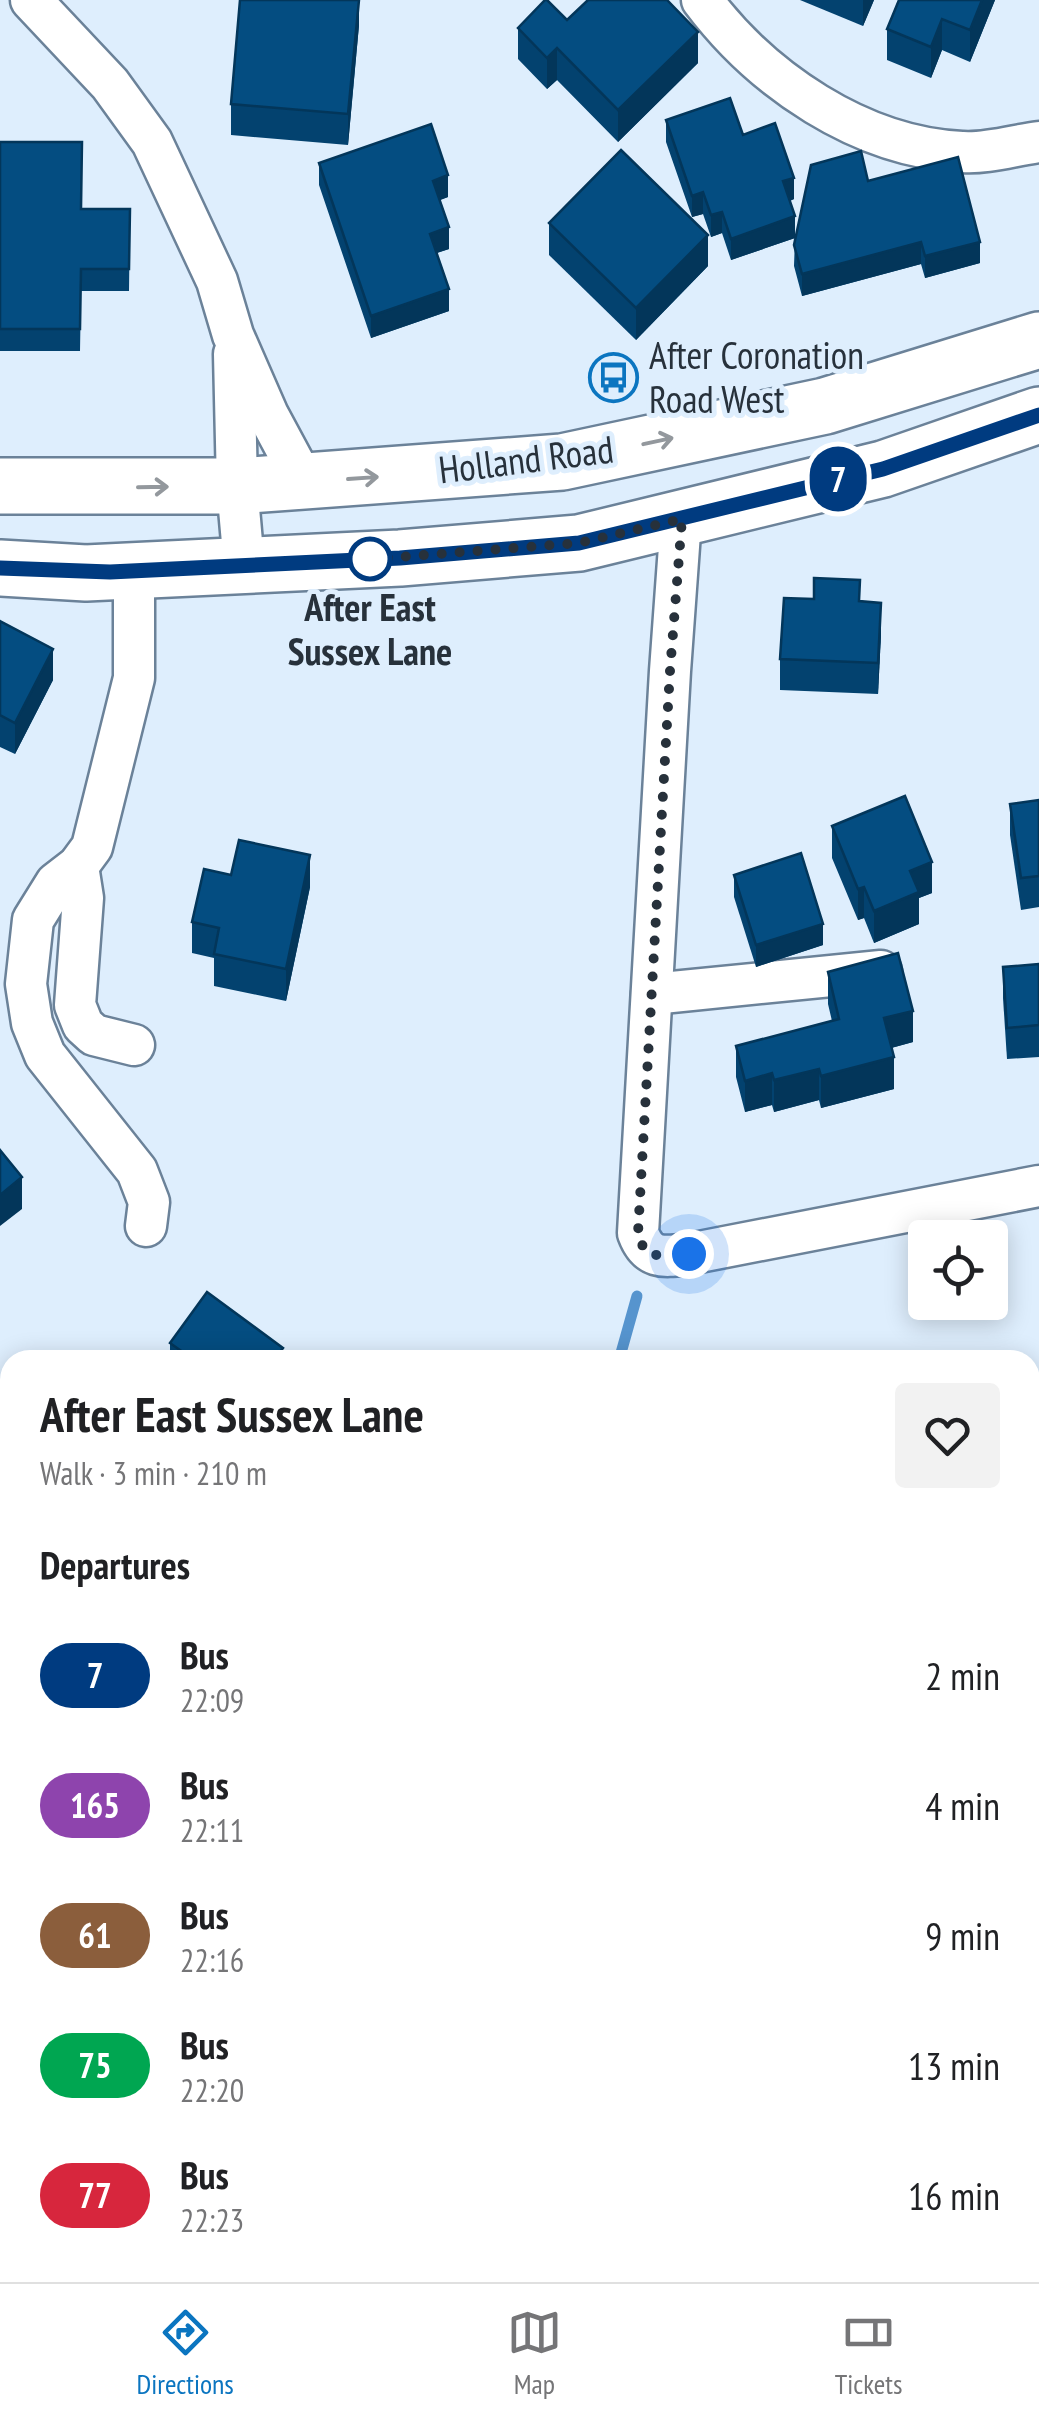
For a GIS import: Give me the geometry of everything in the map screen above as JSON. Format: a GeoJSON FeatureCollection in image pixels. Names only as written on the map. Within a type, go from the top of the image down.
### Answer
{"type":"FeatureCollection","features":[{"type":"Feature","properties":{"kind":"main road","name":"Holland Road"},"geometry":{"type":"LineString","coordinates":[[0,486],[236,486],[562,462],[825,406],[1039,340]]}},
{"type":"Feature","properties":{"kind":"main road"},"geometry":{"type":"LineString","coordinates":[[0,568],[86,573],[400,558],[579,543],[883,469],[1039,415]]}},
{"type":"Feature","properties":{"kind":"street"},"geometry":{"type":"LineString","coordinates":[[30,0],[110,84],[152,142],[217,280],[233,335],[280,442],[304,482]]}},
{"type":"Feature","properties":{"kind":"street"},"geometry":{"type":"LineString","coordinates":[[702,0],[720,25],[776,76],[849,123],[904,144],[965,153],[1039,142]]}},
{"type":"Feature","properties":{"kind":"street"},"geometry":{"type":"LineString","coordinates":[[233,335],[236,486],[244,565]]}},
{"type":"Feature","properties":{"kind":"street"},"geometry":{"type":"LineString","coordinates":[[682,519],[638,1233],[643,1247],[652,1255],[689,1254],[1039,1186]]}},
{"type":"Feature","properties":{"kind":"street"},"geometry":{"type":"LineString","coordinates":[[134,570],[134,678],[92,846],[78,866],[56,883],[33,920],[26,984],[32,1022],[44,1055],[137,1171],[150,1202],[146,1226]]}},
{"type":"Feature","properties":{"kind":"street"},"geometry":{"type":"LineString","coordinates":[[78,866],[84,898],[75,1005],[83,1025],[94,1035],[134,1045]]}},
{"type":"Feature","properties":{"kind":"street"},"geometry":{"type":"LineString","coordinates":[[652,994],[899,969]]}},
{"type":"Feature","properties":{"kind":"building"},"geometry":{"type":"Polygon","coordinates":[[[240,0],[359,0],[348,114],[231,104],[240,0]]]}},
{"type":"Feature","properties":{"kind":"building"},"geometry":{"type":"Polygon","coordinates":[[[545,0],[567,20],[588,0],[667,0],[698,32],[618,110],[557,48],[547,58],[518,28],[545,0]]]}},
{"type":"Feature","properties":{"kind":"building"},"geometry":{"type":"Polygon","coordinates":[[[899,0],[982,0],[970,30],[942,19],[931,47],[887,29],[899,0]]]}},
{"type":"Feature","properties":{"kind":"building"},"geometry":{"type":"Polygon","coordinates":[[[730,98],[743,135],[775,123],[794,178],[783,181],[795,216],[731,239],[722,212],[711,215],[703,192],[692,196],[666,120],[730,98]]]}},
{"type":"Feature","properties":{"kind":"building"},"geometry":{"type":"Polygon","coordinates":[[[431,124],[448,175],[433,181],[449,227],[430,234],[449,289],[371,316],[319,163],[431,124]]]}},
{"type":"Feature","properties":{"kind":"building"},"geometry":{"type":"Polygon","coordinates":[[[0,142],[82,142],[81,209],[130,209],[129,269],[81,269],[80,329],[0,329],[0,142]]]}},
{"type":"Feature","properties":{"kind":"building"},"geometry":{"type":"Polygon","coordinates":[[[621,150],[708,235],[636,308],[549,223],[621,150]]]}},
{"type":"Feature","properties":{"kind":"building"},"geometry":{"type":"Polygon","coordinates":[[[861,151],[868,181],[958,157],[980,242],[925,256],[921,242],[802,274],[794,245],[811,165],[861,151]]]}},
{"type":"Feature","properties":{"kind":"building"},"geometry":{"type":"Polygon","coordinates":[[[814,578],[860,580],[859,601],[881,603],[878,663],[780,659],[784,598],[814,599],[814,578]]]}},
{"type":"Feature","properties":{"kind":"building"},"geometry":{"type":"Polygon","coordinates":[[[0,621],[53,649],[15,723],[0,715],[0,621]]]}},
{"type":"Feature","properties":{"kind":"building"},"geometry":{"type":"Polygon","coordinates":[[[905,796],[932,862],[910,871],[919,892],[874,911],[864,887],[858,889],[832,826],[905,796]]]}},
{"type":"Feature","properties":{"kind":"building"},"geometry":{"type":"Polygon","coordinates":[[[1039,800],[1039,876],[1021,878],[1010,804],[1039,800]]]}},
{"type":"Feature","properties":{"kind":"building"},"geometry":{"type":"Polygon","coordinates":[[[239,840],[310,855],[286,969],[214,954],[219,928],[192,922],[204,869],[231,875],[239,840]]]}},
{"type":"Feature","properties":{"kind":"building"},"geometry":{"type":"Polygon","coordinates":[[[801,853],[823,924],[756,945],[734,875],[801,853]]]}},
{"type":"Feature","properties":{"kind":"building"},"geometry":{"type":"Polygon","coordinates":[[[898,953],[913,1011],[884,1018],[894,1057],[821,1076],[819,1069],[774,1080],[772,1073],[745,1081],[736,1046],[839,1019],[828,972],[898,953]]]}},
{"type":"Feature","properties":{"kind":"building"},"geometry":{"type":"Polygon","coordinates":[[[1039,964],[1039,1025],[1007,1028],[1003,967],[1039,964]]]}},
{"type":"Feature","properties":{"kind":"building"},"geometry":{"type":"Polygon","coordinates":[[[0,1150],[22,1177],[0,1195],[0,1150]]]}},
{"type":"Feature","properties":{"kind":"building"},"geometry":{"type":"Polygon","coordinates":[[[207,1292],[283,1348],[180,1350],[170,1343],[207,1292]]]}},
{"type":"Feature","properties":{"kind":"waterway"},"geometry":{"type":"LineString","coordinates":[[622,1350],[637,1296]]}},
{"type":"Feature","properties":{"kind":"bus line","name":"7"},"geometry":{"type":"LineString","coordinates":[[0,568],[110,572],[400,558],[579,543],[883,469],[1039,415]]}},
{"type":"Feature","properties":{"kind":"place","name":"After Coronation Road West"},"geometry":{"type":"Point","coordinates":[614,378]}},
{"type":"Feature","properties":{"kind":"place","name":"After East Sussex Lane"},"geometry":{"type":"Point","coordinates":[370,559]}},
{"type":"Feature","properties":{"kind":"route"},"geometry":{"type":"LineString","coordinates":[[370,559],[361,560],[579,543],[682,519],[638,1233],[643,1247],[652,1255],[689,1254]]}}]}
